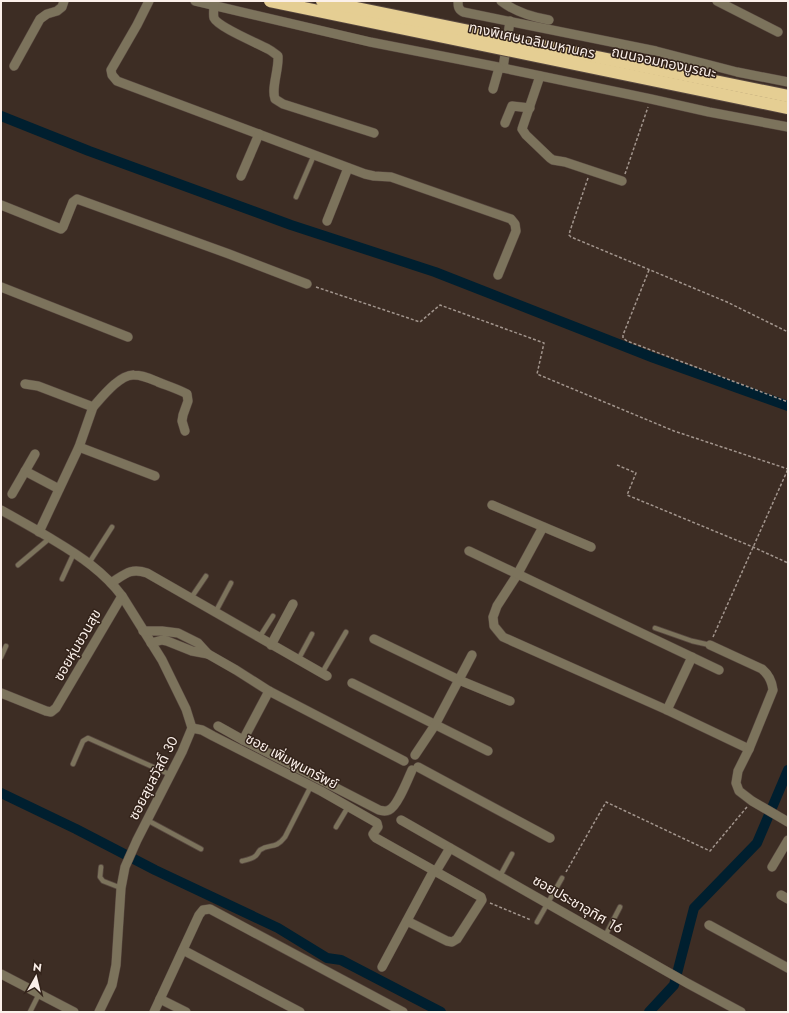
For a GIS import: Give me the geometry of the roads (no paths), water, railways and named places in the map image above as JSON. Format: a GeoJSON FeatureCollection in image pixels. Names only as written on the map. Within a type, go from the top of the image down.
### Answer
{"type":"FeatureCollection","features":[{"type":"Feature","properties":{"kind":"highway","name":"ทางพิเศษเฉลิมมหานคร"},"geometry":{"type":"LineString","coordinates":[[270,1],[788,108]]}},
{"type":"Feature","properties":{"kind":"highway","name":"ทางพิเศษเฉลิมมหานคร"},"geometry":{"type":"LineString","coordinates":[[322,1],[788,96]]}},
{"type":"Feature","properties":{"kind":"street"},"geometry":{"type":"LineString","coordinates":[[14,66],[40,18],[57,11],[62,7],[64,1]]}},
{"type":"Feature","properties":{"kind":"street"},"geometry":{"type":"LineString","coordinates":[[149,1],[138,25],[111,70],[112,75],[117,81],[365,174],[391,177],[511,219],[515,224],[516,231],[498,275]]}},
{"type":"Feature","properties":{"kind":"street"},"geometry":{"type":"LineString","coordinates":[[195,1],[370,42],[709,112],[788,126]]}},
{"type":"Feature","properties":{"kind":"street","name":"ถนนจอมทองบูรณะ"},"geometry":{"type":"LineString","coordinates":[[299,1],[788,102]]}},
{"type":"Feature","properties":{"kind":"street"},"geometry":{"type":"LineString","coordinates":[[458,1],[458,8],[463,12],[656,51],[737,72],[788,82]]}},
{"type":"Feature","properties":{"kind":"street"},"geometry":{"type":"LineString","coordinates":[[501,1],[507,6],[529,16],[549,20]]}},
{"type":"Feature","properties":{"kind":"street"},"geometry":{"type":"LineString","coordinates":[[717,1],[778,32]]}},
{"type":"Feature","properties":{"kind":"street"},"geometry":{"type":"LineString","coordinates":[[214,5],[214,18],[219,23],[246,39],[270,50],[278,56],[274,90],[275,99],[283,104],[374,133]]}},
{"type":"Feature","properties":{"kind":"street"},"geometry":{"type":"LineString","coordinates":[[492,89],[501,68],[510,21]]}},
{"type":"Feature","properties":{"kind":"street"},"geometry":{"type":"LineString","coordinates":[[540,76],[522,129],[526,135],[553,160],[565,162],[622,181]]}},
{"type":"Feature","properties":{"kind":"street"},"geometry":{"type":"LineString","coordinates":[[505,123],[512,106],[530,108]]}},
{"type":"Feature","properties":{"kind":"street"},"geometry":{"type":"LineString","coordinates":[[241,176],[259,134]]}},
{"type":"Feature","properties":{"kind":"street"},"geometry":{"type":"LineString","coordinates":[[327,221],[348,168]]}},
{"type":"Feature","properties":{"kind":"street"},"geometry":{"type":"LineString","coordinates":[[1,205],[61,229],[63,228],[73,202],[77,199],[229,254],[306,284]]}},
{"type":"Feature","properties":{"kind":"street"},"geometry":{"type":"LineString","coordinates":[[1,287],[128,337]]}},
{"type":"Feature","properties":{"kind":"street"},"geometry":{"type":"LineString","coordinates":[[39,532],[79,447],[93,407],[124,377],[132,374],[143,376],[188,394],[188,401],[182,421],[185,430]]}},
{"type":"Feature","properties":{"kind":"street"},"geometry":{"type":"LineString","coordinates":[[25,384],[38,386],[93,407]]}},
{"type":"Feature","properties":{"kind":"street"},"geometry":{"type":"LineString","coordinates":[[79,447],[155,476]]}},
{"type":"Feature","properties":{"kind":"street"},"geometry":{"type":"LineString","coordinates":[[12,494],[36,454]]}},
{"type":"Feature","properties":{"kind":"street"},"geometry":{"type":"LineString","coordinates":[[25,471],[59,489]]}},
{"type":"Feature","properties":{"kind":"street"},"geometry":{"type":"LineString","coordinates":[[492,506],[591,547]]}},
{"type":"Feature","properties":{"kind":"street","name":"ซอยสุขสวัสดิ์ 30"},"geometry":{"type":"LineString","coordinates":[[1,510],[74,553],[105,577],[122,596],[162,660],[186,708],[192,728],[182,752],[137,840],[125,867],[121,888],[115,971],[112,985],[99,1012]]}},
{"type":"Feature","properties":{"kind":"street"},"geometry":{"type":"LineString","coordinates":[[543,527],[497,606],[493,617],[494,626],[503,637],[667,710],[749,749]]}},
{"type":"Feature","properties":{"kind":"street"},"geometry":{"type":"LineString","coordinates":[[469,551],[719,670]]}},
{"type":"Feature","properties":{"kind":"street"},"geometry":{"type":"LineString","coordinates":[[111,584],[131,571],[141,571],[147,573],[324,675]]}},
{"type":"Feature","properties":{"kind":"street","name":"ซอยหุ่นชวนสุข"},"geometry":{"type":"LineString","coordinates":[[1,693],[46,712],[51,712],[56,708],[122,596]]}},
{"type":"Feature","properties":{"kind":"street"},"geometry":{"type":"LineString","coordinates":[[271,645],[293,604]]}},
{"type":"Feature","properties":{"kind":"street"},"geometry":{"type":"LineString","coordinates":[[143,631],[178,633],[198,643],[208,654],[269,691],[404,761],[404,764],[409,770],[415,769],[550,838]]}},
{"type":"Feature","properties":{"kind":"street"},"geometry":{"type":"LineString","coordinates":[[374,639],[459,680],[510,702]]}},
{"type":"Feature","properties":{"kind":"street"},"geometry":{"type":"LineString","coordinates":[[151,643],[162,640],[192,652],[208,654]]}},
{"type":"Feature","properties":{"kind":"street"},"geometry":{"type":"LineString","coordinates":[[710,645],[762,669],[767,673],[772,682],[773,690],[749,749],[738,771],[736,783],[739,791],[752,801],[788,822]]}},
{"type":"Feature","properties":{"kind":"street"},"geometry":{"type":"LineString","coordinates":[[415,755],[435,725],[472,655]]}},
{"type":"Feature","properties":{"kind":"street"},"geometry":{"type":"LineString","coordinates":[[667,710],[692,657]]}},
{"type":"Feature","properties":{"kind":"street"},"geometry":{"type":"LineString","coordinates":[[352,683],[488,751]]}},
{"type":"Feature","properties":{"kind":"street"},"geometry":{"type":"LineString","coordinates":[[243,740],[269,691]]}},
{"type":"Feature","properties":{"kind":"street"},"geometry":{"type":"LineString","coordinates":[[218,726],[385,812],[391,810],[415,769],[420,764],[420,760],[412,754],[408,755],[404,761]]}},
{"type":"Feature","properties":{"kind":"street","name":"ซอย เพิ่มพูนทรัพย์"},"geometry":{"type":"LineString","coordinates":[[192,728],[202,730],[311,786],[377,823],[378,827],[373,834],[376,838],[436,869]]}},
{"type":"Feature","properties":{"kind":"street","name":"ซอยประชาอุทิศ 16"},"geometry":{"type":"LineString","coordinates":[[401,820],[687,983],[741,1012]]}},
{"type":"Feature","properties":{"kind":"street"},"geometry":{"type":"LineString","coordinates":[[772,867],[788,840]]}},
{"type":"Feature","properties":{"kind":"street"},"geometry":{"type":"LineString","coordinates":[[382,967],[436,869],[450,848]]}},
{"type":"Feature","properties":{"kind":"street"},"geometry":{"type":"LineString","coordinates":[[407,920],[447,941],[452,942],[457,939],[481,904],[481,897],[436,869]]}},
{"type":"Feature","properties":{"kind":"street"},"geometry":{"type":"LineString","coordinates":[[154,1012],[203,910],[210,909],[403,1012]]}},
{"type":"Feature","properties":{"kind":"street"},"geometry":{"type":"LineString","coordinates":[[709,925],[788,968]]}},
{"type":"Feature","properties":{"kind":"street"},"geometry":{"type":"LineString","coordinates":[[183,950],[287,1009],[300,1012]]}},
{"type":"Feature","properties":{"kind":"street"},"geometry":{"type":"LineString","coordinates":[[1,974],[74,1012]]}},
{"type":"Feature","properties":{"kind":"street"},"geometry":{"type":"LineString","coordinates":[[160,998],[186,1012]]}},
{"type":"Feature","properties":{"kind":"lane"},"geometry":{"type":"LineString","coordinates":[[296,197],[314,155]]}},
{"type":"Feature","properties":{"kind":"lane"},"geometry":{"type":"LineString","coordinates":[[88,563],[112,527]]}},
{"type":"Feature","properties":{"kind":"lane"},"geometry":{"type":"LineString","coordinates":[[18,565],[50,538]]}},
{"type":"Feature","properties":{"kind":"lane"},"geometry":{"type":"LineString","coordinates":[[62,578],[74,553]]}},
{"type":"Feature","properties":{"kind":"lane"},"geometry":{"type":"LineString","coordinates":[[191,599],[206,576]]}},
{"type":"Feature","properties":{"kind":"lane"},"geometry":{"type":"LineString","coordinates":[[216,613],[231,583]]}},
{"type":"Feature","properties":{"kind":"lane"},"geometry":{"type":"LineString","coordinates":[[259,638],[273,616]]}},
{"type":"Feature","properties":{"kind":"lane"},"geometry":{"type":"LineString","coordinates":[[655,628],[692,641],[710,645]]}},
{"type":"Feature","properties":{"kind":"lane"},"geometry":{"type":"LineString","coordinates":[[324,675],[346,632]]}},
{"type":"Feature","properties":{"kind":"lane"},"geometry":{"type":"LineString","coordinates":[[298,660],[312,634]]}},
{"type":"Feature","properties":{"kind":"lane"},"geometry":{"type":"LineString","coordinates":[[1,656],[6,646]]}},
{"type":"Feature","properties":{"kind":"lane"},"geometry":{"type":"LineString","coordinates":[[73,764],[84,740],[88,738],[170,775]]}},
{"type":"Feature","properties":{"kind":"lane"},"geometry":{"type":"LineString","coordinates":[[242,861],[255,857],[260,850],[281,843],[311,786]]}},
{"type":"Feature","properties":{"kind":"lane"},"geometry":{"type":"LineString","coordinates":[[336,827],[348,807]]}},
{"type":"Feature","properties":{"kind":"lane"},"geometry":{"type":"LineString","coordinates":[[147,820],[201,849]]}},
{"type":"Feature","properties":{"kind":"lane"},"geometry":{"type":"LineString","coordinates":[[500,876],[512,854]]}},
{"type":"Feature","properties":{"kind":"lane"},"geometry":{"type":"LineString","coordinates":[[101,867],[100,877],[104,881],[121,888]]}},
{"type":"Feature","properties":{"kind":"lane"},"geometry":{"type":"LineString","coordinates":[[537,922],[562,878]]}},
{"type":"Feature","properties":{"kind":"lane"},"geometry":{"type":"LineString","coordinates":[[605,936],[620,907]]}},
{"type":"Feature","properties":{"kind":"lane"},"geometry":{"type":"LineString","coordinates":[[30,1012],[39,994]]}},
{"type":"Feature","properties":{"kind":"waterway"},"geometry":{"type":"LineString","coordinates":[[1,116],[89,151],[291,225],[435,272],[654,358],[788,406]]}},
{"type":"Feature","properties":{"kind":"waterway"},"geometry":{"type":"LineString","coordinates":[[649,1012],[674,985],[694,908],[757,843],[788,770]]}},
{"type":"Feature","properties":{"kind":"waterway"},"geometry":{"type":"LineString","coordinates":[[1,793],[76,829],[155,870],[278,928],[327,958],[341,960],[441,1012]]}}]}
